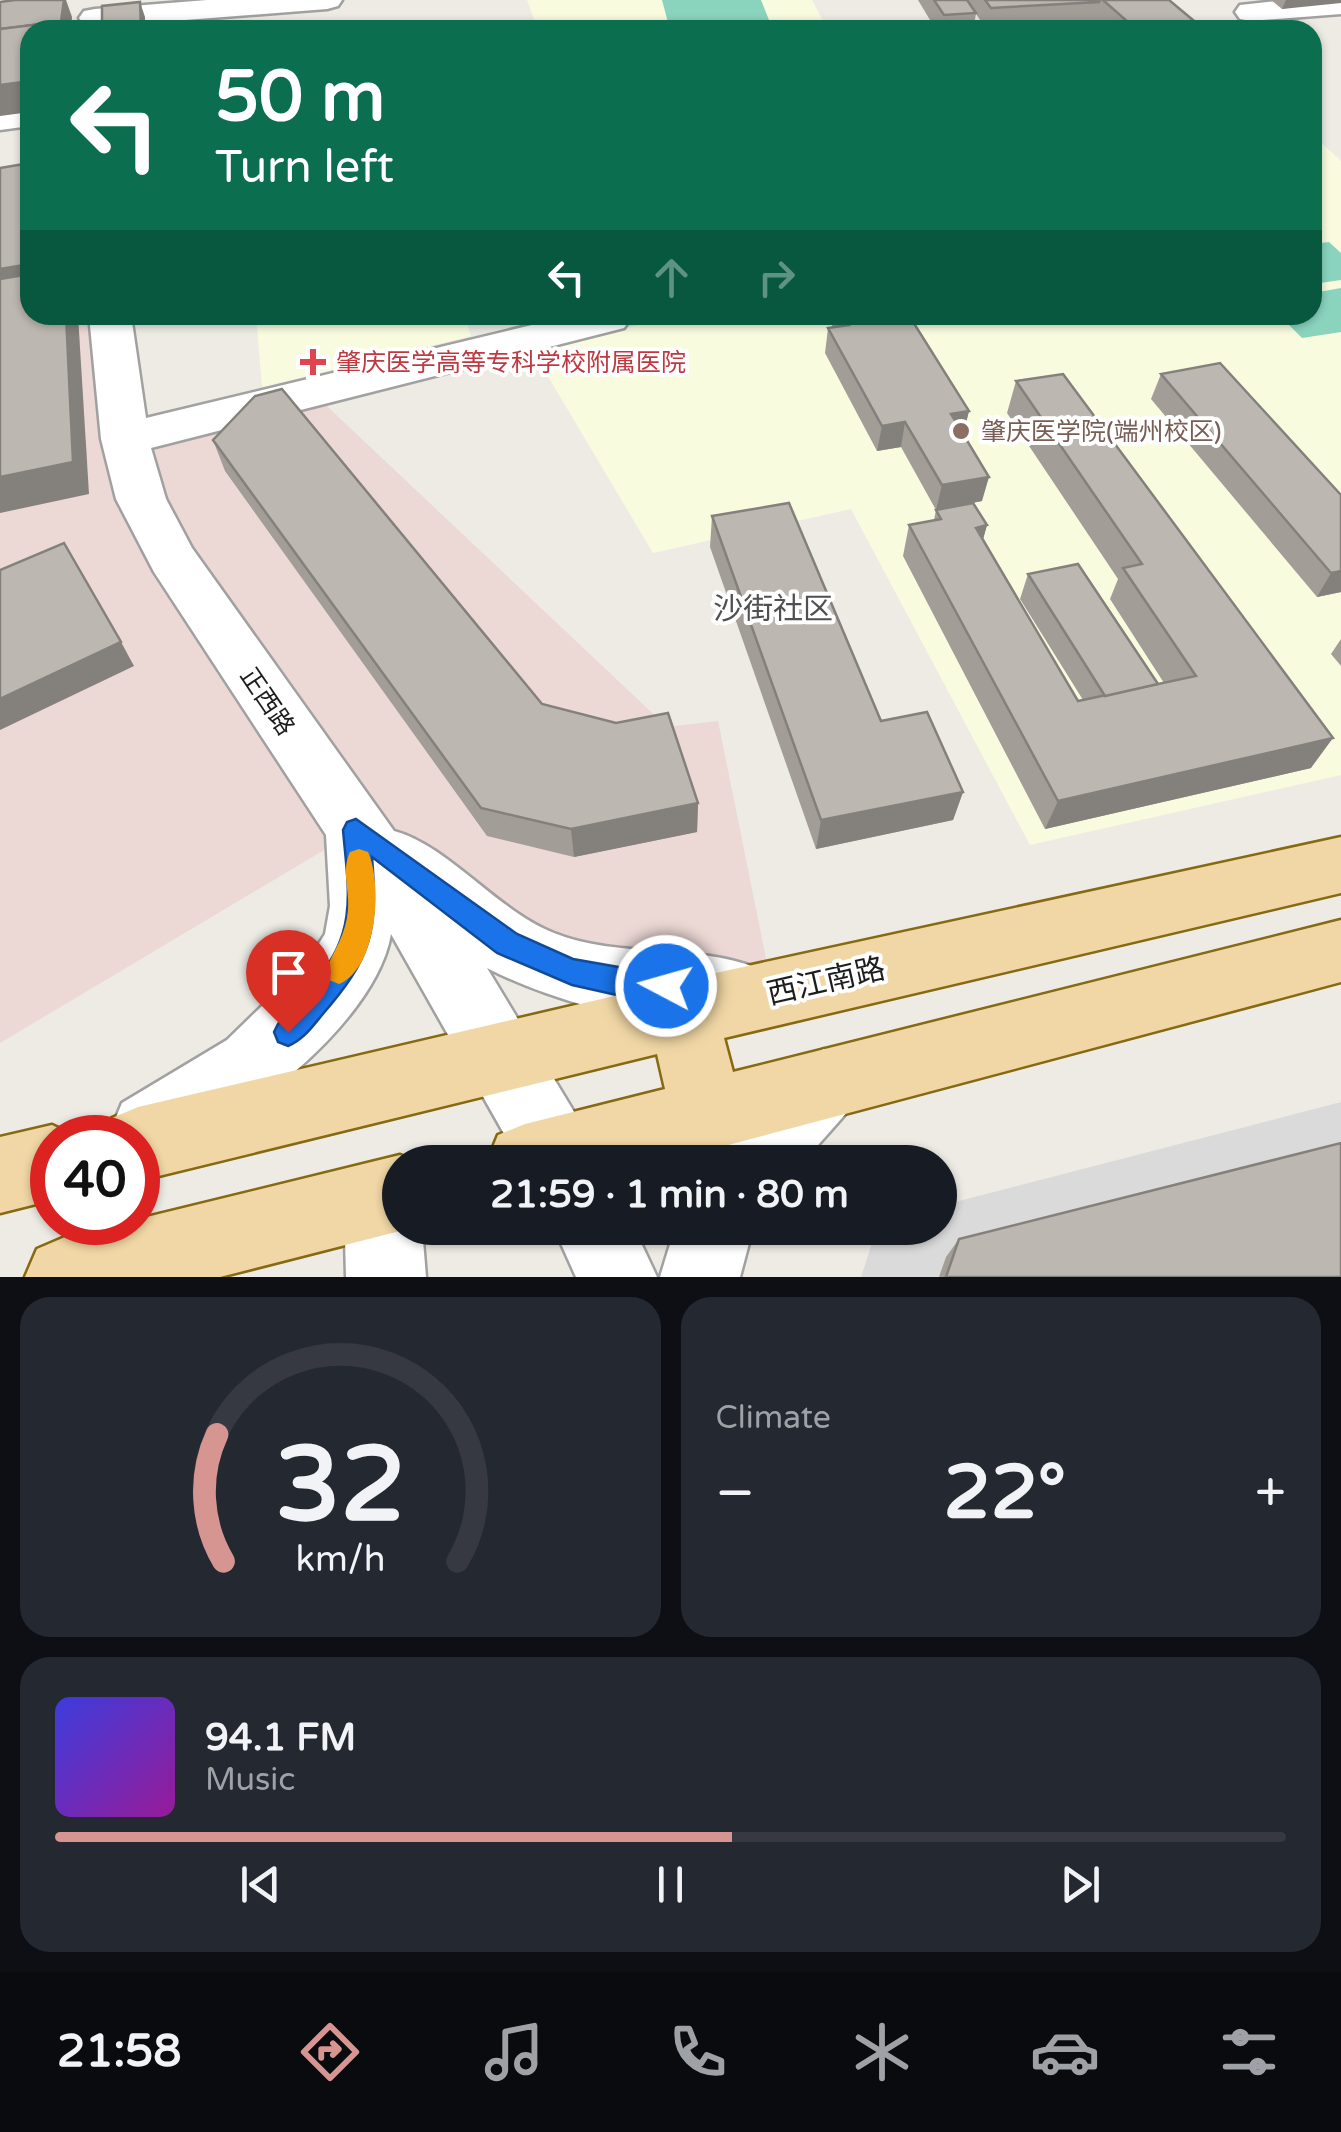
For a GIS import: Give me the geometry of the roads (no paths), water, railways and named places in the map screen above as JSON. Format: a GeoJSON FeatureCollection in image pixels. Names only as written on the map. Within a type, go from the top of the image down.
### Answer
{"type":"FeatureCollection","features":[{"type":"Feature","properties":{"kind":"main road","name":"西江南路"},"geometry":{"type":"LineString","coordinates":[[160,1135],[1341,865]]}},
{"type":"Feature","properties":{"kind":"main road"},"geometry":{"type":"LineString","coordinates":[[824,1086],[1320,961]]}},
{"type":"Feature","properties":{"kind":"main road"},"geometry":{"type":"LineString","coordinates":[[678,1145],[730,1139],[683,1014]]}},
{"type":"Feature","properties":{"kind":"main road"},"geometry":{"type":"LineString","coordinates":[[0,1175],[30,1169]]}},
{"type":"Feature","properties":{"kind":"main road"},"geometry":{"type":"LineString","coordinates":[[94,1255],[382,1198]]}},
{"type":"Feature","properties":{"kind":"street"},"geometry":{"type":"LineString","coordinates":[[95,16],[328,0]]}},
{"type":"Feature","properties":{"kind":"street"},"geometry":{"type":"LineString","coordinates":[[1252,12],[1341,5]]}},
{"type":"Feature","properties":{"kind":"street","name":"正西路"},"geometry":{"type":"LineString","coordinates":[[111,325],[125,439],[141,498],[172,560],[438,948],[503,1056],[542,1145]]}},
{"type":"Feature","properties":{"kind":"street"},"geometry":{"type":"LineString","coordinates":[[125,439],[578,325]]}},
{"type":"Feature","properties":{"kind":"street"},"geometry":{"type":"LineString","coordinates":[[356,830],[507,944],[572,972],[630,984],[773,994]]}},
{"type":"Feature","properties":{"kind":"street"},"geometry":{"type":"LineString","coordinates":[[160,1125],[252,1065],[330,985],[356,944],[362,906],[356,830]]}},
{"type":"Feature","properties":{"kind":"street"},"geometry":{"type":"LineString","coordinates":[[730,1139],[824,1086]]}},
{"type":"Feature","properties":{"kind":"street"},"geometry":{"type":"LineString","coordinates":[[386,1277],[388,1245]]}},
{"type":"Feature","properties":{"kind":"street"},"geometry":{"type":"LineString","coordinates":[[602,1245],[618,1277]]}},
{"type":"Feature","properties":{"kind":"street"},"geometry":{"type":"LineString","coordinates":[[700,1277],[709,1245]]}},
{"type":"Feature","properties":{"kind":"place","name":"肇庆医学高等专科学校附属医院"},"geometry":{"type":"Point","coordinates":[313,362]}},
{"type":"Feature","properties":{"kind":"place","name":"肇庆医学院(端州校区)"},"geometry":{"type":"Point","coordinates":[961,431]}},
{"type":"Feature","properties":{"kind":"district","name":"沙街社区"},"geometry":{"type":"Point","coordinates":[773,609]}}]}
